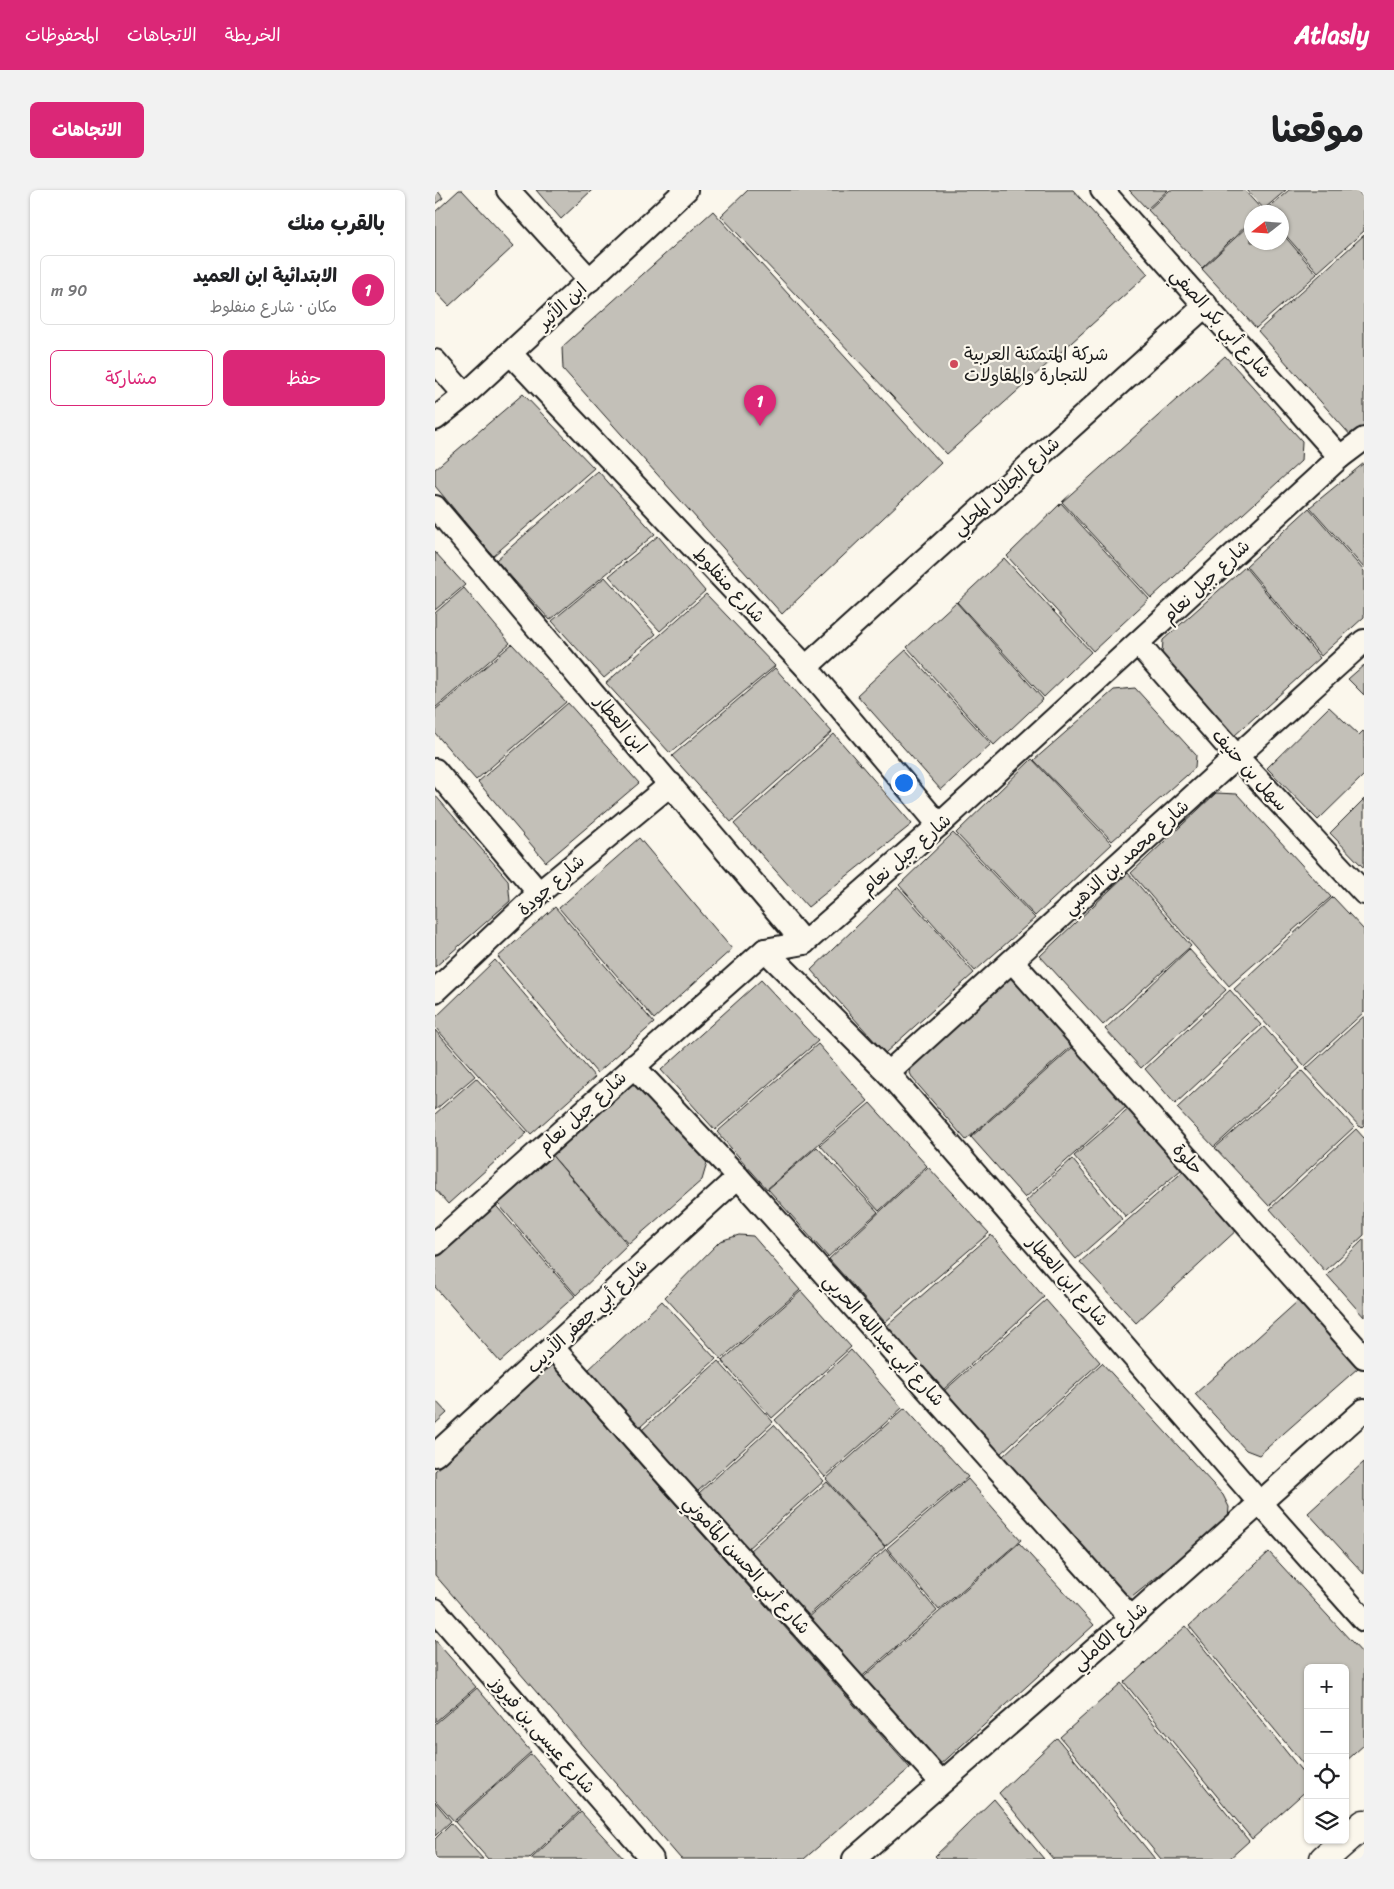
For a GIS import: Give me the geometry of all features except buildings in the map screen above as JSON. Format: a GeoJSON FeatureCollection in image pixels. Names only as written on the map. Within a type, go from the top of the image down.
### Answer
{"type":"FeatureCollection","features":[{"type":"Feature","properties":{"kind":"main road"},"geometry":{"type":"LineString","coordinates":[[1324,1859],[1364,1824]]}},
{"type":"Feature","properties":{"kind":"street"},"geometry":{"type":"LineString","coordinates":[[508,190],[590,280]]}},
{"type":"Feature","properties":{"kind":"street","name":"ابن الأثير"},"geometry":{"type":"LineString","coordinates":[[435,419],[465,395],[685,190]]}},
{"type":"Feature","properties":{"kind":"street","name":"شارع أبي بكر الصفي"},"geometry":{"type":"LineString","coordinates":[[1101,190],[1340,457]]}},
{"type":"Feature","properties":{"kind":"street","name":"شارع الجلال المحلي"},"geometry":{"type":"LineString","coordinates":[[806,667],[1205,305]]}},
{"type":"Feature","properties":{"kind":"street","name":"شارع منفلوط"},"geometry":{"type":"LineString","coordinates":[[510,353],[806,667],[939,826]]}},
{"type":"Feature","properties":{"kind":"street"},"geometry":{"type":"LineString","coordinates":[[435,361],[465,395]]}},
{"type":"Feature","properties":{"kind":"street","name":"شارع جبل نعام"},"geometry":{"type":"LineString","coordinates":[[805,943],[939,826],[1340,457],[1364,439]]}},
{"type":"Feature","properties":{"kind":"street","name":"ابن العطار"},"geometry":{"type":"LineString","coordinates":[[435,507],[805,943]]}},
{"type":"Feature","properties":{"kind":"street","name":"شارع محمد بن الذهبي"},"geometry":{"type":"LineString","coordinates":[[888,1073],[1364,641]]}},
{"type":"Feature","properties":{"kind":"street","name":"سهل بن حنيف"},"geometry":{"type":"LineString","coordinates":[[1138,644],[1237,757],[1364,892]]}},
{"type":"Feature","properties":{"kind":"street"},"geometry":{"type":"LineString","coordinates":[[435,770],[539,893]]}},
{"type":"Feature","properties":{"kind":"street","name":"شارع جودة"},"geometry":{"type":"LineString","coordinates":[[435,991],[539,893],[671,784]]}},
{"type":"Feature","properties":{"kind":"street"},"geometry":{"type":"LineString","coordinates":[[765,950],[805,943]]}},
{"type":"Feature","properties":{"kind":"street","name":"شارع جبل نعام"},"geometry":{"type":"LineString","coordinates":[[437,1237],[765,950]]}},
{"type":"Feature","properties":{"kind":"street","name":"شارع ابن العطار"},"geometry":{"type":"LineString","coordinates":[[765,950],[888,1073],[1259,1502],[1364,1620]]}},
{"type":"Feature","properties":{"kind":"street","name":"حلوة"},"geometry":{"type":"LineString","coordinates":[[1012,961],[1364,1357]]}},
{"type":"Feature","properties":{"kind":"street","name":"شارع أبي عبدالله الحربي"},"geometry":{"type":"LineString","coordinates":[[633,1066],[738,1176],[1131,1618]]}},
{"type":"Feature","properties":{"kind":"street","name":"شارع أبي جعفر الأديب"},"geometry":{"type":"LineString","coordinates":[[435,1455],[738,1176]]}},
{"type":"Feature","properties":{"kind":"street","name":"شارع أبي الحسن المأموني"},"geometry":{"type":"LineString","coordinates":[[553,1348],[941,1782]]}},
{"type":"Feature","properties":{"kind":"street","name":"شارع الكاملي"},"geometry":{"type":"LineString","coordinates":[[854,1859],[1131,1618],[1364,1410]]}},
{"type":"Feature","properties":{"kind":"street","name":"شارع عيسى بن فيروز"},"geometry":{"type":"LineString","coordinates":[[435,1610],[652,1859]]}},
{"type":"Feature","properties":{"kind":"place","name":"شركة المتمكنة العربية للتجارة والمقاولات"},"geometry":{"type":"Point","coordinates":[954,364]}},
{"type":"Feature","properties":{"kind":"place","name":"الابتدائية ابن العميد"},"geometry":{"type":"Point","coordinates":[760,426]}}]}
